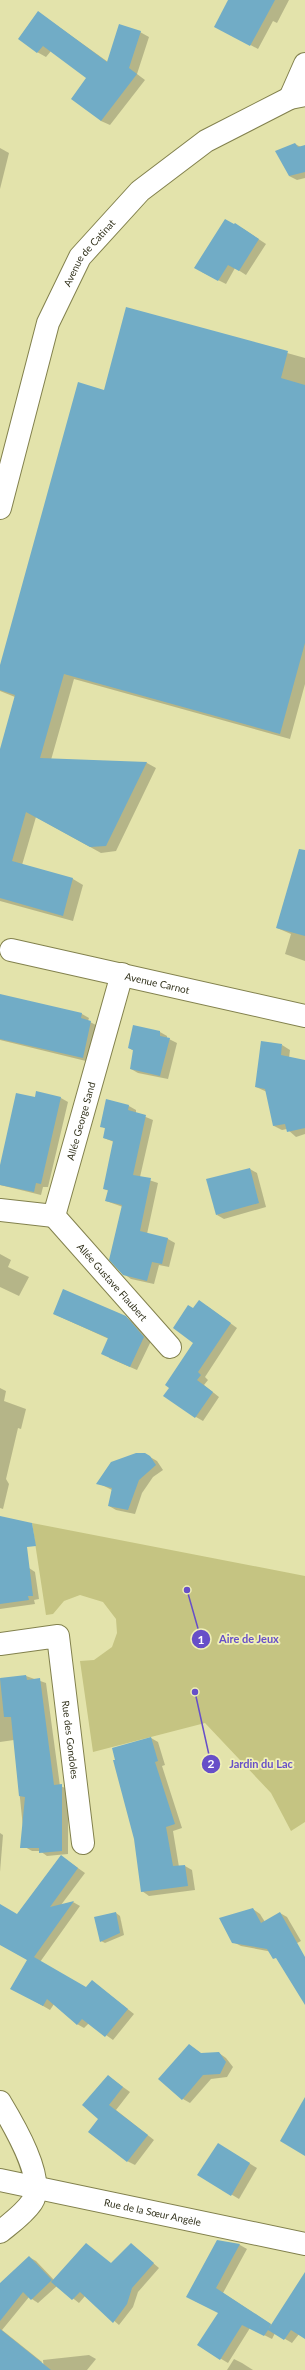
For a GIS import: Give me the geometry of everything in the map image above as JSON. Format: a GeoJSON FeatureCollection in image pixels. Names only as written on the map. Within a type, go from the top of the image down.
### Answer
{"type":"FeatureCollection","features":[{"type":"Feature","properties":{"kind":"street"},"geometry":{"type":"LineString","coordinates":[[298,97],[305,64]]}},
{"type":"Feature","properties":{"kind":"street","name":"Avenue de Catinat"},"geometry":{"type":"LineString","coordinates":[[0,508],[48,323],[80,257],[146,186],[206,141],[298,97]]}},
{"type":"Feature","properties":{"kind":"street","name":"Avenue Carnot"},"geometry":{"type":"LineString","coordinates":[[11,950],[305,1016]]}},
{"type":"Feature","properties":{"kind":"street","name":"Allée George Sand"},"geometry":{"type":"LineString","coordinates":[[54,1216],[122,974]]}},
{"type":"Feature","properties":{"kind":"street"},"geometry":{"type":"LineString","coordinates":[[0,1210],[54,1216]]}},
{"type":"Feature","properties":{"kind":"street","name":"Allée Gustave Flaubert"},"geometry":{"type":"LineString","coordinates":[[54,1216],[170,1348]]}},
{"type":"Feature","properties":{"kind":"street","name":"Rue des Gondoles"},"geometry":{"type":"LineString","coordinates":[[0,1644],[58,1636],[82,1843]]}},
{"type":"Feature","properties":{"kind":"street"},"geometry":{"type":"LineString","coordinates":[[0,2102],[26,2152],[36,2186],[33,2201],[0,2232]]}},
{"type":"Feature","properties":{"kind":"street","name":"Rue de la Sœur Angèle"},"geometry":{"type":"LineString","coordinates":[[0,2180],[36,2186],[305,2244]]}},
{"type":"Feature","properties":{"kind":"shaded area"},"geometry":{"type":"Polygon","coordinates":[[[32,1523],[305,1576],[305,1822],[291,1831],[271,1793],[205,1723],[93,1752],[80,1661],[94,1660],[112,1647],[117,1633],[116,1619],[103,1602],[80,1595],[64,1601],[53,1614],[46,1615],[32,1523]]]}},
{"type":"Feature","properties":{"kind":"building"},"geometry":{"type":"Polygon","coordinates":[[[228,0],[275,0],[250,46],[214,27],[228,0]]]}},
{"type":"Feature","properties":{"kind":"building"},"geometry":{"type":"Polygon","coordinates":[[[38,11],[107,62],[119,24],[141,31],[129,68],[137,74],[101,121],[71,99],[86,78],[43,46],[37,53],[18,39],[38,11]]]}},
{"type":"Feature","properties":{"kind":"building"},"geometry":{"type":"Polygon","coordinates":[[[295,143],[298,147],[305,145],[305,172],[289,176],[275,151],[295,143]]]}},
{"type":"Feature","properties":{"kind":"building"},"geometry":{"type":"Polygon","coordinates":[[[225,219],[234,224],[235,223],[259,239],[239,271],[228,265],[218,281],[194,268],[225,219]]]}},
{"type":"Feature","properties":{"kind":"building"},"geometry":{"type":"Polygon","coordinates":[[[126,307],[288,351],[281,378],[305,385],[305,643],[280,734],[64,674],[40,758],[147,762],[106,846],[90,847],[26,812],[12,861],[73,878],[63,916],[0,898],[0,749],[15,695],[0,690],[0,665],[78,382],[104,390],[126,307]]]}},
{"type":"Feature","properties":{"kind":"building"},"geometry":{"type":"Polygon","coordinates":[[[299,849],[305,850],[305,936],[276,928],[299,849]]]}},
{"type":"Feature","properties":{"kind":"building"},"geometry":{"type":"Polygon","coordinates":[[[0,994],[82,1013],[81,1018],[91,1021],[83,1058],[0,1039],[0,994]]]}},
{"type":"Feature","properties":{"kind":"building"},"geometry":{"type":"Polygon","coordinates":[[[133,1025],[160,1031],[160,1036],[170,1038],[160,1076],[130,1069],[133,1050],[128,1048],[133,1025]]]}},
{"type":"Feature","properties":{"kind":"building"},"geometry":{"type":"Polygon","coordinates":[[[261,1041],[282,1044],[281,1055],[305,1060],[305,1128],[287,1132],[285,1124],[273,1126],[265,1089],[255,1087],[261,1041]]]}},
{"type":"Feature","properties":{"kind":"building"},"geometry":{"type":"Polygon","coordinates":[[[36,1091],[61,1097],[41,1184],[36,1183],[34,1192],[0,1185],[0,1165],[16,1093],[35,1097],[36,1091]]]}},
{"type":"Feature","properties":{"kind":"building"},"geometry":{"type":"Polygon","coordinates":[[[106,1099],[129,1105],[128,1110],[146,1115],[133,1175],[151,1178],[140,1231],[168,1238],[162,1264],[152,1262],[147,1281],[123,1275],[109,1260],[122,1205],[105,1201],[108,1190],[103,1189],[113,1141],[103,1138],[105,1128],[100,1127],[106,1099]]]}},
{"type":"Feature","properties":{"kind":"building"},"geometry":{"type":"Polygon","coordinates":[[[250,1168],[259,1203],[216,1215],[206,1179],[250,1168]]]}},
{"type":"Feature","properties":{"kind":"building"},"geometry":{"type":"Polygon","coordinates":[[[63,1289],[126,1316],[144,1337],[130,1367],[101,1354],[108,1338],[53,1314],[63,1289]]]}},
{"type":"Feature","properties":{"kind":"building"},"geometry":{"type":"Polygon","coordinates":[[[199,1300],[231,1323],[198,1372],[201,1375],[197,1380],[213,1392],[195,1418],[163,1396],[169,1388],[165,1385],[193,1343],[173,1328],[188,1305],[193,1308],[199,1300]]]}},
{"type":"Feature","properties":{"kind":"building"},"geometry":{"type":"Polygon","coordinates":[[[136,1453],[145,1453],[150,1456],[156,1465],[139,1480],[128,1510],[108,1506],[112,1488],[96,1484],[111,1462],[136,1453]]]}},
{"type":"Feature","properties":{"kind":"building"},"geometry":{"type":"Polygon","coordinates":[[[0,1516],[32,1523],[36,1546],[27,1547],[33,1596],[28,1596],[29,1600],[0,1604],[0,1516]]]}},
{"type":"Feature","properties":{"kind":"building"},"geometry":{"type":"Polygon","coordinates":[[[26,1675],[27,1680],[40,1678],[54,1785],[62,1784],[62,1851],[39,1853],[39,1848],[20,1848],[25,1797],[19,1796],[11,1717],[4,1717],[0,1678],[26,1675]]]}},
{"type":"Feature","properties":{"kind":"building"},"geometry":{"type":"Polygon","coordinates":[[[151,1737],[158,1761],[155,1762],[175,1824],[166,1827],[173,1866],[185,1865],[188,1886],[141,1892],[134,1839],[113,1760],[115,1760],[112,1748],[151,1737]]]}},
{"type":"Feature","properties":{"kind":"building"},"geometry":{"type":"Polygon","coordinates":[[[61,1855],[78,1868],[50,1907],[74,1901],[34,1957],[86,1987],[92,1980],[128,2009],[105,2037],[82,2019],[77,2025],[47,1999],[43,2006],[10,1989],[27,1960],[0,1945],[0,1904],[17,1914],[61,1855]]]}},
{"type":"Feature","properties":{"kind":"building"},"geometry":{"type":"Polygon","coordinates":[[[253,1908],[261,1923],[280,1912],[305,1957],[305,2005],[276,1958],[273,1959],[267,1949],[232,1943],[219,1918],[253,1908]]]}},
{"type":"Feature","properties":{"kind":"building"},"geometry":{"type":"Polygon","coordinates":[[[116,1912],[120,1933],[100,1942],[94,1917],[116,1912]]]}},
{"type":"Feature","properties":{"kind":"building"},"geometry":{"type":"Polygon","coordinates":[[[189,2044],[201,2053],[219,2052],[226,2062],[220,2074],[203,2075],[182,2100],[158,2079],[189,2044]]]}},
{"type":"Feature","properties":{"kind":"building"},"geometry":{"type":"Polygon","coordinates":[[[108,2075],[123,2087],[109,2105],[148,2135],[127,2162],[88,2132],[98,2119],[82,2105],[108,2075]]]}},
{"type":"Feature","properties":{"kind":"building"},"geometry":{"type":"Polygon","coordinates":[[[305,2097],[305,2156],[280,2141],[305,2097]]]}},
{"type":"Feature","properties":{"kind":"building"},"geometry":{"type":"Polygon","coordinates":[[[218,2143],[250,2163],[231,2196],[197,2175],[218,2143]]]}},
{"type":"Feature","properties":{"kind":"building"},"geometry":{"type":"Polygon","coordinates":[[[217,2240],[240,2244],[216,2288],[271,2324],[269,2328],[305,2272],[305,2339],[291,2330],[284,2340],[268,2330],[264,2336],[242,2325],[220,2360],[197,2345],[218,2313],[186,2297],[217,2240]]]}},
{"type":"Feature","properties":{"kind":"building"},"geometry":{"type":"Polygon","coordinates":[[[86,2243],[111,2263],[131,2243],[154,2263],[132,2288],[127,2304],[113,2323],[80,2292],[72,2300],[51,2282],[86,2243]]]}},
{"type":"Feature","properties":{"kind":"building"},"geometry":{"type":"Polygon","coordinates":[[[29,2256],[52,2280],[31,2300],[23,2292],[0,2321],[0,2283],[29,2256]]]}},
{"type":"Feature","properties":{"kind":"building"},"geometry":{"type":"Polygon","coordinates":[[[0,2329],[51,2370],[0,2370],[0,2329]]]}},
{"type":"Feature","properties":{"kind":"place","name":"Aire de Jeux"},"geometry":{"type":"Point","coordinates":[187,1590]}},
{"type":"Feature","properties":{"kind":"place","name":"Jardin du Lac"},"geometry":{"type":"Point","coordinates":[195,1692]}}]}
